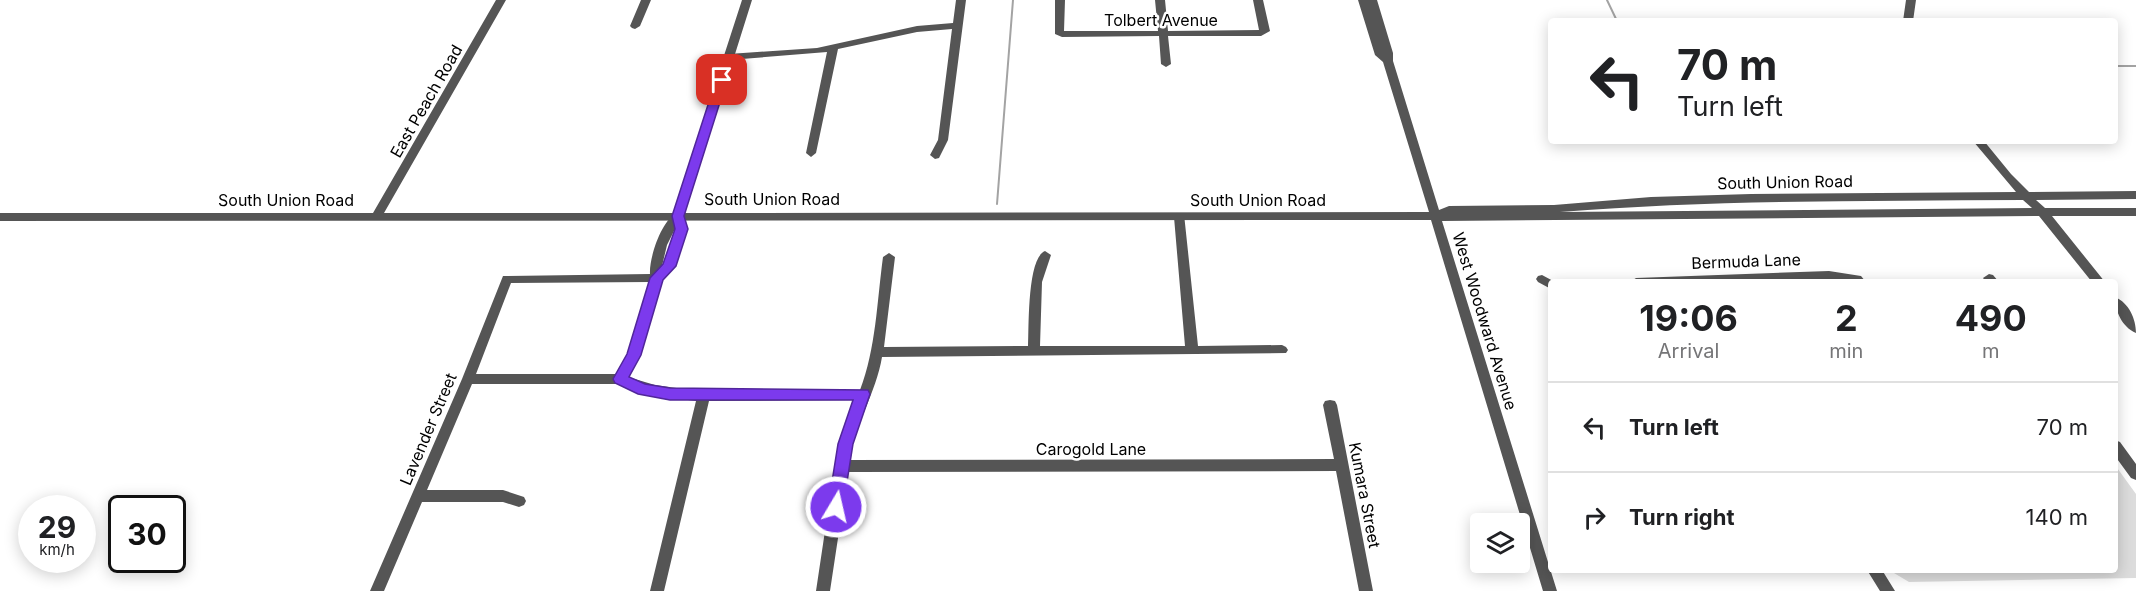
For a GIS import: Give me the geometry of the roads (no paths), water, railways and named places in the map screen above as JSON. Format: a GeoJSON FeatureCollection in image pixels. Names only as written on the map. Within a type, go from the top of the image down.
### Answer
{"type":"FeatureCollection","features":[{"type":"Feature","properties":{"kind":"street","name":"East Peach Road"},"geometry":{"type":"LineString","coordinates":[[377,216],[501,0]]}},
{"type":"Feature","properties":{"kind":"street"},"geometry":{"type":"LineString","coordinates":[[635,26],[646,0]]}},
{"type":"Feature","properties":{"kind":"street"},"geometry":{"type":"LineString","coordinates":[[620,379],[634,355],[657,278],[669,266],[681,229],[678,216],[747,0]]}},
{"type":"Feature","properties":{"kind":"street"},"geometry":{"type":"LineString","coordinates":[[935,155],[943,140],[961,0]]}},
{"type":"Feature","properties":{"kind":"street","name":"Tolbert Avenue"},"geometry":{"type":"LineString","coordinates":[[1060,0],[1058,32],[1062,34],[1163,35],[1261,33],[1264,31],[1258,0]]}},
{"type":"Feature","properties":{"kind":"street"},"geometry":{"type":"LineString","coordinates":[[1160,0],[1166,64]]}},
{"type":"Feature","properties":{"kind":"street","name":"West Woodward Avenue"},"geometry":{"type":"LineString","coordinates":[[1363,0],[1380,55],[1388,61]]}},
{"type":"Feature","properties":{"kind":"street","name":"West Woodward Avenue"},"geometry":{"type":"LineString","coordinates":[[1372,0],[1388,53],[1388,61],[1550,591]]}},
{"type":"Feature","properties":{"kind":"street"},"geometry":{"type":"LineString","coordinates":[[1908,18],[1911,0]]}},
{"type":"Feature","properties":{"kind":"street"},"geometry":{"type":"LineString","coordinates":[[729,57],[785,55],[833,48],[917,29],[958,26]]}},
{"type":"Feature","properties":{"kind":"street"},"geometry":{"type":"LineString","coordinates":[[811,153],[833,48]]}},
{"type":"Feature","properties":{"kind":"street"},"geometry":{"type":"LineString","coordinates":[[1980,144],[2007,177],[2043,213],[2097,279]]}},
{"type":"Feature","properties":{"kind":"street","name":"South Union Road"},"geometry":{"type":"LineString","coordinates":[[1436,216],[1449,210],[1554,209],[1691,200],[2136,195]]}},
{"type":"Feature","properties":{"kind":"street"},"geometry":{"type":"LineString","coordinates":[[2099,212],[2136,219]]}},
{"type":"Feature","properties":{"kind":"street","name":"South Union Road"},"geometry":{"type":"LineString","coordinates":[[0,217],[1436,216],[1558,218],[1780,213],[2136,212]]}},
{"type":"Feature","properties":{"kind":"street"},"geometry":{"type":"LineString","coordinates":[[1180,217],[1191,350]]}},
{"type":"Feature","properties":{"kind":"street"},"geometry":{"type":"LineString","coordinates":[[1034,350],[1036,282],[1045,255]]}},
{"type":"Feature","properties":{"kind":"street"},"geometry":{"type":"LineString","coordinates":[[823,591],[845,444],[873,373],[889,257]]}},
{"type":"Feature","properties":{"kind":"street","name":"Bermuda Lane"},"geometry":{"type":"LineString","coordinates":[[1719,279],[1830,275],[1849,279]]}},
{"type":"Feature","properties":{"kind":"street","name":"Lavender Street"},"geometry":{"type":"LineString","coordinates":[[377,591],[468,379],[507,279],[657,278]]}},
{"type":"Feature","properties":{"kind":"street"},"geometry":{"type":"LineString","coordinates":[[2118,306],[2136,328]]}},
{"type":"Feature","properties":{"kind":"street"},"geometry":{"type":"LineString","coordinates":[[877,352],[1282,350]]}},
{"type":"Feature","properties":{"kind":"street"},"geometry":{"type":"LineString","coordinates":[[468,379],[620,379],[643,389],[670,394],[862,400]]}},
{"type":"Feature","properties":{"kind":"street"},"geometry":{"type":"LineString","coordinates":[[657,591],[704,396]]}},
{"type":"Feature","properties":{"kind":"street","name":"Kumara Street"},"geometry":{"type":"LineString","coordinates":[[1330,405],[1366,591]]}},
{"type":"Feature","properties":{"kind":"street"},"geometry":{"type":"LineString","coordinates":[[2118,450],[2136,474]]}},
{"type":"Feature","properties":{"kind":"street","name":"Carogold Lane"},"geometry":{"type":"LineString","coordinates":[[842,465],[1341,465]]}},
{"type":"Feature","properties":{"kind":"street"},"geometry":{"type":"LineString","coordinates":[[418,496],[503,496],[519,501]]}},
{"type":"Feature","properties":{"kind":"street"},"geometry":{"type":"LineString","coordinates":[[1876,573],[1888,591]]}},
{"type":"Feature","properties":{"kind":"waterway"},"geometry":{"type":"LineString","coordinates":[[997,204],[1013,0]]}},
{"type":"Feature","properties":{"kind":"waterway"},"geometry":{"type":"LineString","coordinates":[[1607,0],[1616,18]]}},
{"type":"Feature","properties":{"kind":"waterway"},"geometry":{"type":"LineString","coordinates":[[2118,66],[2136,66]]}}]}
